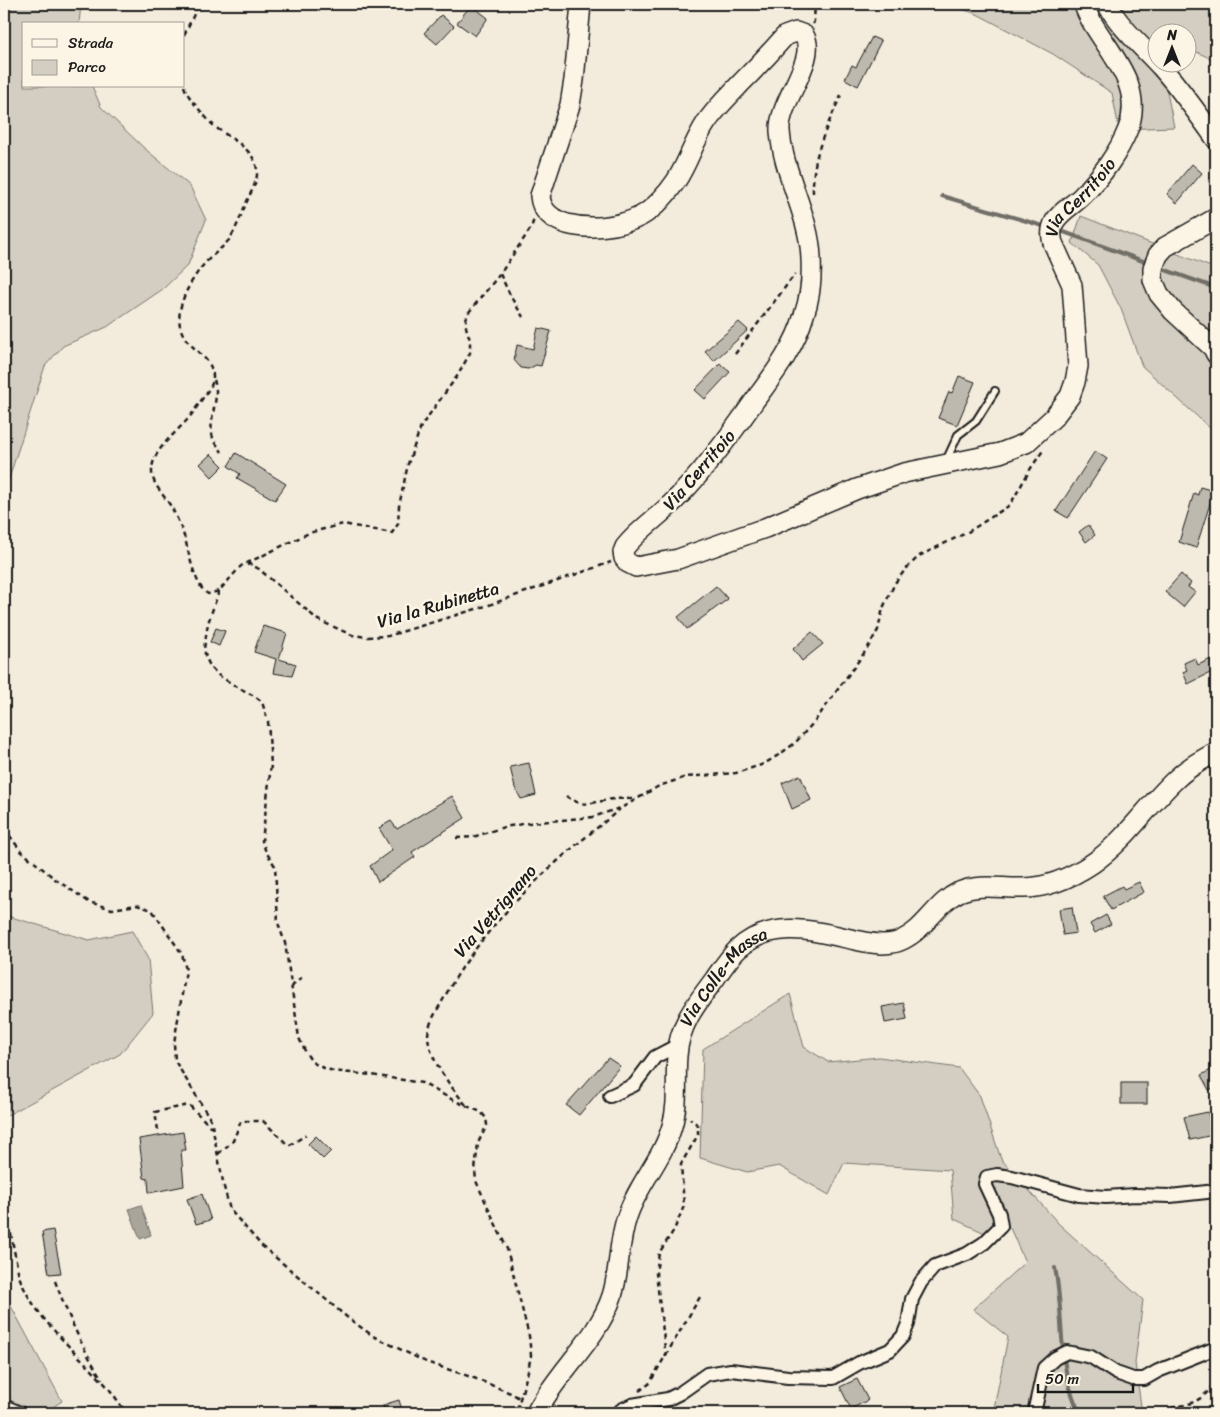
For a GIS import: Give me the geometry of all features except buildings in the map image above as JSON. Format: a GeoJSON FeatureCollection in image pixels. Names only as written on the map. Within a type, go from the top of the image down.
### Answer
{"type":"FeatureCollection","features":[{"type":"Feature","properties":{"kind":"street"},"geometry":{"type":"LineString","coordinates":[[541,202],[540,196],[570,105],[581,4]]}},
{"type":"Feature","properties":{"kind":"street","name":"Via Cerritoio"},"geometry":{"type":"LineString","coordinates":[[541,202],[546,212],[554,219],[567,224],[584,226],[616,225],[642,216],[658,202],[676,181],[705,124],[722,103],[785,36],[796,32],[804,35],[808,40],[802,67],[781,114],[779,130],[783,153],[807,228],[810,252],[810,287],[804,316],[780,364],[713,458],[680,496],[630,540],[625,547],[623,552],[624,558],[628,563],[636,567],[647,566],[678,558],[764,528],[857,489],[904,473],[1000,453],[1026,443],[1054,417],[1070,396],[1078,366],[1072,285],[1053,243],[1052,230],[1054,222],[1059,216],[1083,196],[1111,160],[1129,128],[1132,113],[1131,88],[1128,79],[1120,64],[1106,46],[1087,13],[1084,4]]}},
{"type":"Feature","properties":{"kind":"street"},"geometry":{"type":"LineString","coordinates":[[1107,4],[1128,34],[1162,68],[1194,107],[1216,139]]}},
{"type":"Feature","properties":{"kind":"street"},"geometry":{"type":"LineString","coordinates":[[1216,218],[1165,247],[1158,255],[1153,268],[1153,280],[1159,294],[1213,348],[1216,354]]}},
{"type":"Feature","properties":{"kind":"street","name":"Via Colle-Massa"},"geometry":{"type":"LineString","coordinates":[[536,1413],[553,1383],[593,1333],[606,1310],[612,1296],[627,1215],[666,1143],[674,1119],[678,1045],[686,1019],[737,950],[767,933],[801,929],[867,943],[901,941],[926,922],[948,898],[960,892],[974,887],[1025,888],[1048,885],[1067,878],[1112,849],[1176,779],[1193,765],[1216,752]]}},
{"type":"Feature","properties":{"kind":"street"},"geometry":{"type":"LineString","coordinates":[[610,1096],[634,1085],[655,1056],[678,1045]]}},
{"type":"Feature","properties":{"kind":"street"},"geometry":{"type":"LineString","coordinates":[[621,1412],[632,1405],[668,1399],[707,1374],[731,1370],[788,1378],[833,1378],[859,1363],[890,1350],[903,1336],[908,1324],[912,1299],[921,1282],[934,1266],[967,1254],[984,1243],[1001,1226],[999,1214],[985,1184],[987,1177],[997,1175],[1012,1177],[1079,1195],[1106,1197],[1135,1195],[1170,1196],[1216,1191]]}},
{"type":"Feature","properties":{"kind":"street"},"geometry":{"type":"LineString","coordinates":[[1034,1413],[1044,1368],[1055,1358],[1067,1352],[1091,1357],[1116,1373],[1133,1379],[1144,1378],[1216,1348]]}},
{"type":"Feature","properties":{"kind":"street"},"geometry":{"type":"LineString","coordinates":[[4,1406],[20,1413]]}},
{"type":"Feature","properties":{"kind":"lane"},"geometry":{"type":"LineString","coordinates":[[944,465],[958,434],[976,421],[995,391]]}},
{"type":"Feature","properties":{"kind":"path"},"geometry":{"type":"LineString","coordinates":[[185,33],[199,4]]}},
{"type":"Feature","properties":{"kind":"path"},"geometry":{"type":"LineString","coordinates":[[185,87],[211,123],[248,152],[254,160],[257,170],[255,183],[230,238],[197,274],[186,292],[180,310],[180,329],[184,338],[209,365],[216,387],[211,428],[213,439],[222,452]]}},
{"type":"Feature","properties":{"kind":"path"},"geometry":{"type":"LineString","coordinates":[[813,196],[812,176],[818,146],[841,95]]}},
{"type":"Feature","properties":{"kind":"path"},"geometry":{"type":"LineString","coordinates":[[516,1413],[531,1356],[529,1336],[507,1250],[476,1181],[474,1170],[478,1143],[487,1125],[486,1118],[480,1112],[422,1083],[321,1067],[312,1062],[306,1053],[299,1038],[285,943],[278,923],[275,866],[266,852],[262,841],[270,765],[268,721],[262,702],[256,696],[234,685],[218,674],[210,666],[204,649],[208,623],[219,590],[241,566],[309,533],[343,524],[392,533],[395,531],[398,524],[403,484],[412,448],[422,426],[458,375],[470,353],[470,340],[466,319],[500,274],[531,228],[541,202]]}},
{"type":"Feature","properties":{"kind":"path"},"geometry":{"type":"LineString","coordinates":[[735,354],[810,252]]}},
{"type":"Feature","properties":{"kind":"path"},"geometry":{"type":"LineString","coordinates":[[500,274],[523,317]]}},
{"type":"Feature","properties":{"kind":"path"},"geometry":{"type":"LineString","coordinates":[[213,379],[212,384],[196,409],[158,453],[153,462],[152,472],[154,482],[170,504],[181,528],[199,586],[208,594],[219,590]]}},
{"type":"Feature","properties":{"kind":"path"},"geometry":{"type":"LineString","coordinates":[[456,838],[473,837],[504,826],[593,817],[623,807],[659,786],[686,777],[736,773],[751,769],[764,764],[796,743],[820,714],[867,649],[878,630],[883,608],[894,583],[919,556],[968,532],[1010,505],[1045,448]]}},
{"type":"Feature","properties":{"kind":"path","name":"Via la Rubinetta"},"geometry":{"type":"LineString","coordinates":[[245,565],[250,564],[259,569],[318,620],[352,635],[368,637],[388,636],[480,608],[624,558]]}},
{"type":"Feature","properties":{"kind":"path"},"geometry":{"type":"LineString","coordinates":[[566,796],[576,803],[585,804],[637,798]]}},
{"type":"Feature","properties":{"kind":"path","name":"Via Vetrignano"},"geometry":{"type":"LineString","coordinates":[[467,1106],[446,1079],[431,1051],[428,1036],[431,1021],[465,962],[503,915],[563,856],[623,807]]}},
{"type":"Feature","properties":{"kind":"path"},"geometry":{"type":"LineString","coordinates":[[4,828],[21,851],[55,879],[89,902],[112,909],[137,905],[152,910],[182,954],[186,970],[174,1042],[175,1060],[211,1120],[230,1210],[262,1246],[348,1318],[373,1336],[426,1362],[474,1378],[519,1398]]}},
{"type":"Feature","properties":{"kind":"path"},"geometry":{"type":"LineString","coordinates":[[291,988],[303,977]]}},
{"type":"Feature","properties":{"kind":"path"},"geometry":{"type":"LineString","coordinates":[[158,1130],[155,1112],[189,1105],[213,1129]]}},
{"type":"Feature","properties":{"kind":"path"},"geometry":{"type":"LineString","coordinates":[[666,1357],[656,1273],[659,1253],[674,1230],[684,1206],[682,1164],[698,1135],[698,1125],[689,1118],[674,1119]]}},
{"type":"Feature","properties":{"kind":"path"},"geometry":{"type":"LineString","coordinates":[[218,1154],[233,1141],[241,1120],[262,1120],[290,1145],[306,1135]]}},
{"type":"Feature","properties":{"kind":"path"},"geometry":{"type":"LineString","coordinates":[[4,1198],[18,1276],[22,1286],[46,1320],[104,1382]]}},
{"type":"Feature","properties":{"kind":"path"},"geometry":{"type":"LineString","coordinates":[[55,1281],[82,1345],[104,1382],[126,1413]]}},
{"type":"Feature","properties":{"kind":"path"},"geometry":{"type":"LineString","coordinates":[[621,1412],[622,1407],[634,1395],[649,1384],[700,1297]]}},
{"type":"Feature","properties":{"kind":"path"},"geometry":{"type":"LineString","coordinates":[[1172,1408],[1188,1405],[1209,1392],[1216,1379]]}},
{"type":"Feature","properties":{"kind":"green space"},"geometry":{"type":"Polygon","coordinates":[[[4,4],[81,4],[79,22],[22,22],[22,88],[93,88],[101,107],[144,148],[190,186],[206,220],[188,265],[163,289],[107,327],[63,346],[45,366],[4,494],[4,4]]]}},
{"type":"Feature","properties":{"kind":"green space"},"geometry":{"type":"Polygon","coordinates":[[[946,4],[1073,4],[1078,7],[1082,4],[1216,4],[1216,61],[1198,53],[1198,22],[1148,22],[1148,72],[1162,72],[1174,127],[1119,129],[1112,93],[1053,54],[977,14],[946,4]]]}},
{"type":"Feature","properties":{"kind":"green space"},"geometry":{"type":"Polygon","coordinates":[[[1081,216],[1216,269],[1216,432],[1142,366],[1121,309],[1098,265],[1072,243],[1081,216]]]}},
{"type":"Feature","properties":{"kind":"green space"},"geometry":{"type":"Polygon","coordinates":[[[4,915],[89,940],[132,931],[148,959],[153,1013],[120,1054],[4,1117],[4,915]]]}},
{"type":"Feature","properties":{"kind":"green space"},"geometry":{"type":"Polygon","coordinates":[[[790,994],[804,1047],[828,1062],[879,1057],[959,1068],[980,1096],[1001,1159],[1059,1224],[1143,1300],[1135,1363],[1142,1413],[993,1413],[1008,1337],[973,1309],[1025,1262],[1010,1228],[996,1238],[954,1219],[950,1170],[844,1163],[829,1195],[779,1166],[747,1172],[700,1158],[703,1049],[790,994]]]}},
{"type":"Feature","properties":{"kind":"green space"},"geometry":{"type":"Polygon","coordinates":[[[4,1293],[62,1401],[44,1413],[4,1413],[4,1293]]]}},
{"type":"Feature","properties":{"kind":"shaded area"},"geometry":{"type":"Polygon","coordinates":[[[141,1205],[151,1235],[140,1239],[129,1209],[141,1205]]]}},
{"type":"Feature","properties":{"kind":"waterway"},"geometry":{"type":"LineString","coordinates":[[942,196],[1043,226]]}},
{"type":"Feature","properties":{"kind":"waterway"},"geometry":{"type":"LineString","coordinates":[[1061,231],[1143,261]]}},
{"type":"Feature","properties":{"kind":"waterway"},"geometry":{"type":"LineString","coordinates":[[1160,268],[1216,288]]}},
{"type":"Feature","properties":{"kind":"waterway"},"geometry":{"type":"LineString","coordinates":[[1055,1268],[1067,1378],[1072,1396],[1080,1413]]}}]}
